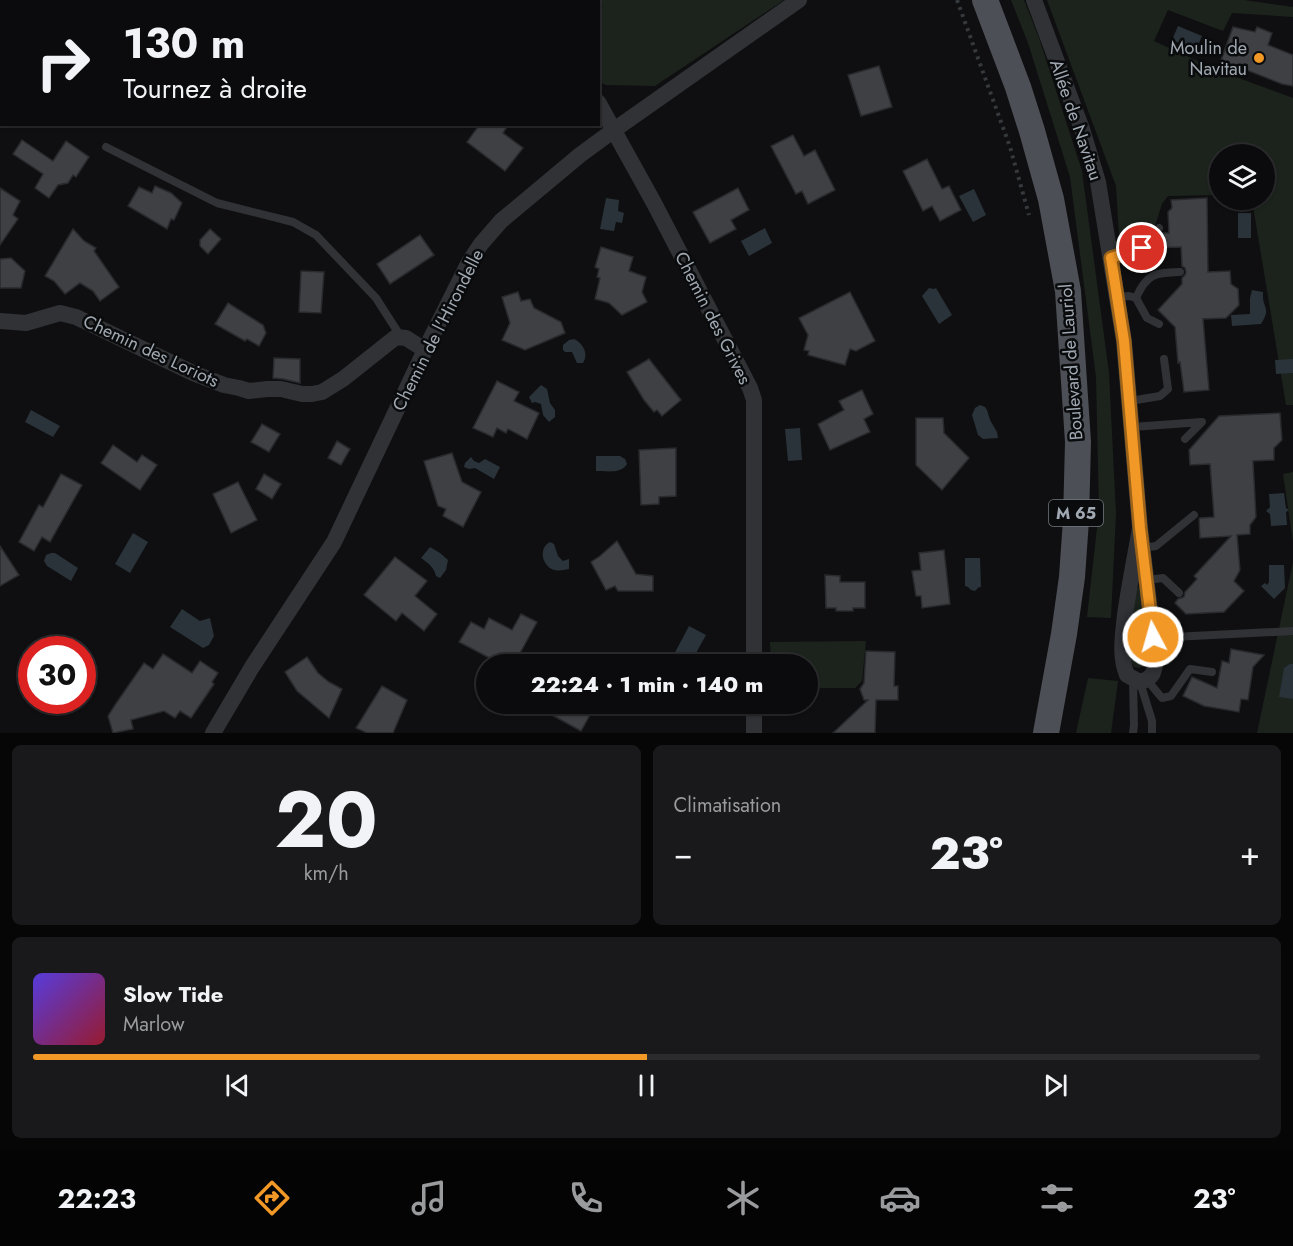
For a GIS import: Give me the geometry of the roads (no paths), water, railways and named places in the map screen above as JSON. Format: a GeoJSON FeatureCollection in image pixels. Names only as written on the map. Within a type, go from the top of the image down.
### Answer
{"type":"FeatureCollection","features":[{"type":"Feature","properties":{"kind":"main road","name":"M 65"},"geometry":{"type":"LineString","coordinates":[[965,0],[992,59],[1068,291]]}},
{"type":"Feature","properties":{"kind":"main road","name":"Boulevard de Lauriol"},"geometry":{"type":"LineString","coordinates":[[985,0],[1032,131],[1051,198],[1068,291],[1077,442],[1076,520],[1065,634],[1046,733]]}},
{"type":"Feature","properties":{"kind":"main road","name":"M 65"},"geometry":{"type":"LineString","coordinates":[[1002,0],[1024,56],[1018,87]]}},
{"type":"Feature","properties":{"kind":"street","name":"Chemin de l'Hirondelle"},"geometry":{"type":"LineString","coordinates":[[213,733],[252,668],[334,542],[425,350],[469,262],[482,244],[501,221],[580,155],[799,0]]}},
{"type":"Feature","properties":{"kind":"street","name":"Allée de Navitau"},"geometry":{"type":"LineString","coordinates":[[1034,0],[1082,129],[1098,182],[1124,341],[1140,528],[1156,659],[1154,672],[1140,680],[1127,675],[1122,657],[1130,583],[1140,528]]}},
{"type":"Feature","properties":{"kind":"street","name":"Chemin des Grives"},"geometry":{"type":"LineString","coordinates":[[600,106],[654,203],[750,388],[754,400],[754,654]]}},
{"type":"Feature","properties":{"kind":"street","name":"Chemin des Loriots"},"geometry":{"type":"LineString","coordinates":[[0,321],[26,323],[60,313],[76,317],[193,373],[224,385],[249,391],[274,389],[312,394],[334,386],[396,337],[401,337]]}},
{"type":"Feature","properties":{"kind":"street"},"geometry":{"type":"LineString","coordinates":[[401,337],[425,350]]}},
{"type":"Feature","properties":{"kind":"street"},"geometry":{"type":"LineString","coordinates":[[754,714],[754,733]]}},
{"type":"Feature","properties":{"kind":"lane"},"geometry":{"type":"LineString","coordinates":[[105,147],[217,203],[293,222],[316,235],[376,298],[401,337]]}},
{"type":"Feature","properties":{"kind":"lane"},"geometry":{"type":"LineString","coordinates":[[1111,258],[1142,248],[1159,228]]}},
{"type":"Feature","properties":{"kind":"lane"},"geometry":{"type":"LineString","coordinates":[[1136,298],[1147,278],[1160,273],[1180,272]]}},
{"type":"Feature","properties":{"kind":"lane"},"geometry":{"type":"LineString","coordinates":[[1117,297],[1136,298],[1147,318],[1159,324]]}},
{"type":"Feature","properties":{"kind":"lane"},"geometry":{"type":"LineString","coordinates":[[1130,401],[1160,396],[1168,389],[1164,359]]}},
{"type":"Feature","properties":{"kind":"lane"},"geometry":{"type":"LineString","coordinates":[[1132,427],[1202,422],[1185,439]]}},
{"type":"Feature","properties":{"kind":"lane"},"geometry":{"type":"LineString","coordinates":[[1143,548],[1156,546],[1194,515]]}},
{"type":"Feature","properties":{"kind":"lane"},"geometry":{"type":"LineString","coordinates":[[1147,580],[1163,578],[1179,593]]}},
{"type":"Feature","properties":{"kind":"lane"},"geometry":{"type":"LineString","coordinates":[[1153,638],[1293,631]]}},
{"type":"Feature","properties":{"kind":"lane"},"geometry":{"type":"LineString","coordinates":[[1140,680],[1162,698],[1171,696],[1190,669],[1212,672]]}},
{"type":"Feature","properties":{"kind":"lane"},"geometry":{"type":"LineString","coordinates":[[1133,733],[1140,680]]}},
{"type":"Feature","properties":{"kind":"lane"},"geometry":{"type":"LineString","coordinates":[[1140,680],[1152,721],[1152,733]]}},
{"type":"Feature","properties":{"kind":"place","name":"Moulin de Navitau"},"geometry":{"type":"Point","coordinates":[1259,58]}}]}
